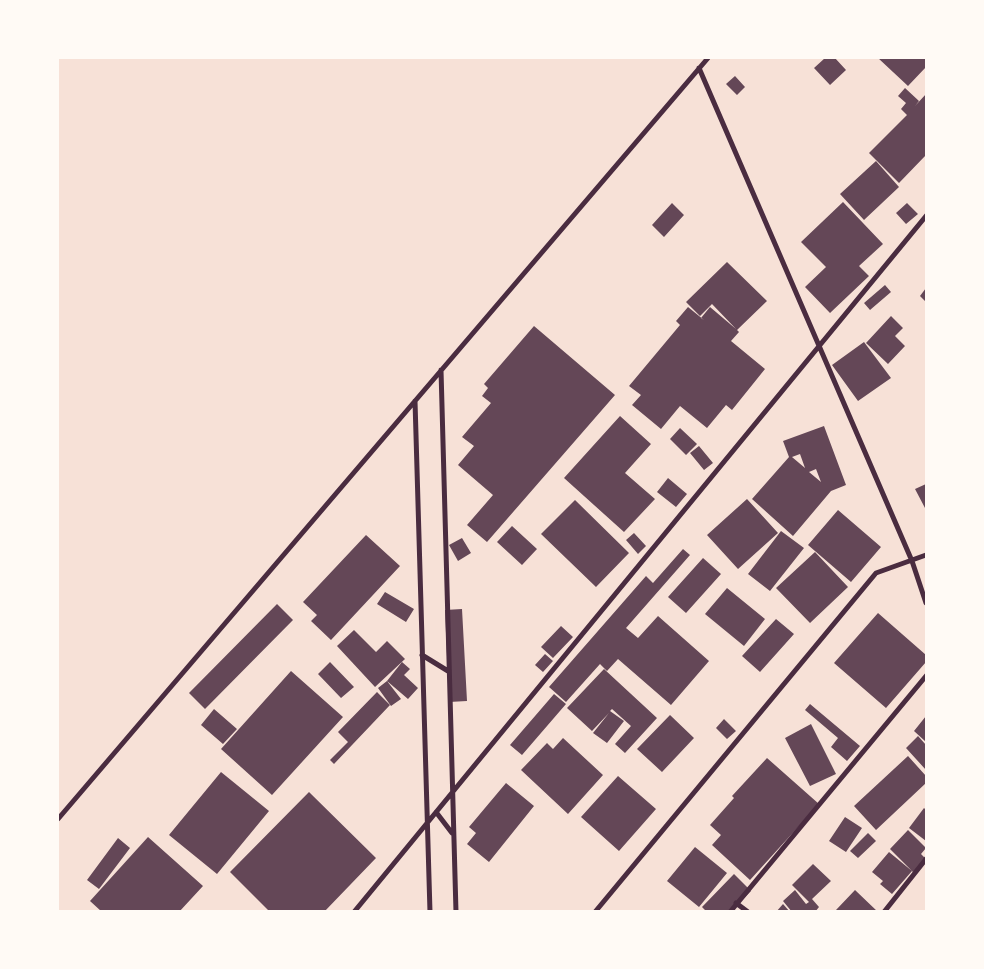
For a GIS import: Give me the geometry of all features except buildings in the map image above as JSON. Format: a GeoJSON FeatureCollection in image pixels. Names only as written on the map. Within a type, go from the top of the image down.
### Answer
{"type":"FeatureCollection","features":[{"type":"Feature","properties":{"kind":"street"},"geometry":{"type":"LineString","coordinates":[[58,819],[708,58]]}},
{"type":"Feature","properties":{"kind":"street"},"geometry":{"type":"LineString","coordinates":[[699,68],[912,561],[926,603]]}},
{"type":"Feature","properties":{"kind":"street"},"geometry":{"type":"LineString","coordinates":[[354,912],[926,216]]}},
{"type":"Feature","properties":{"kind":"street"},"geometry":{"type":"LineString","coordinates":[[441,370],[451,794],[456,912]]}},
{"type":"Feature","properties":{"kind":"street"},"geometry":{"type":"LineString","coordinates":[[415,401],[430,912]]}},
{"type":"Feature","properties":{"kind":"street"},"geometry":{"type":"LineString","coordinates":[[595,912],[876,573],[926,555]]}},
{"type":"Feature","properties":{"kind":"street"},"geometry":{"type":"LineString","coordinates":[[422,655],[448,671]]}},
{"type":"Feature","properties":{"kind":"street"},"geometry":{"type":"LineString","coordinates":[[730,912],[926,676]]}},
{"type":"Feature","properties":{"kind":"street"},"geometry":{"type":"LineString","coordinates":[[436,812],[453,833]]}},
{"type":"Feature","properties":{"kind":"street"},"geometry":{"type":"LineString","coordinates":[[884,912],[926,859]]}},
{"type":"Feature","properties":{"kind":"street"},"geometry":{"type":"LineString","coordinates":[[736,903],[748,912]]}}]}
